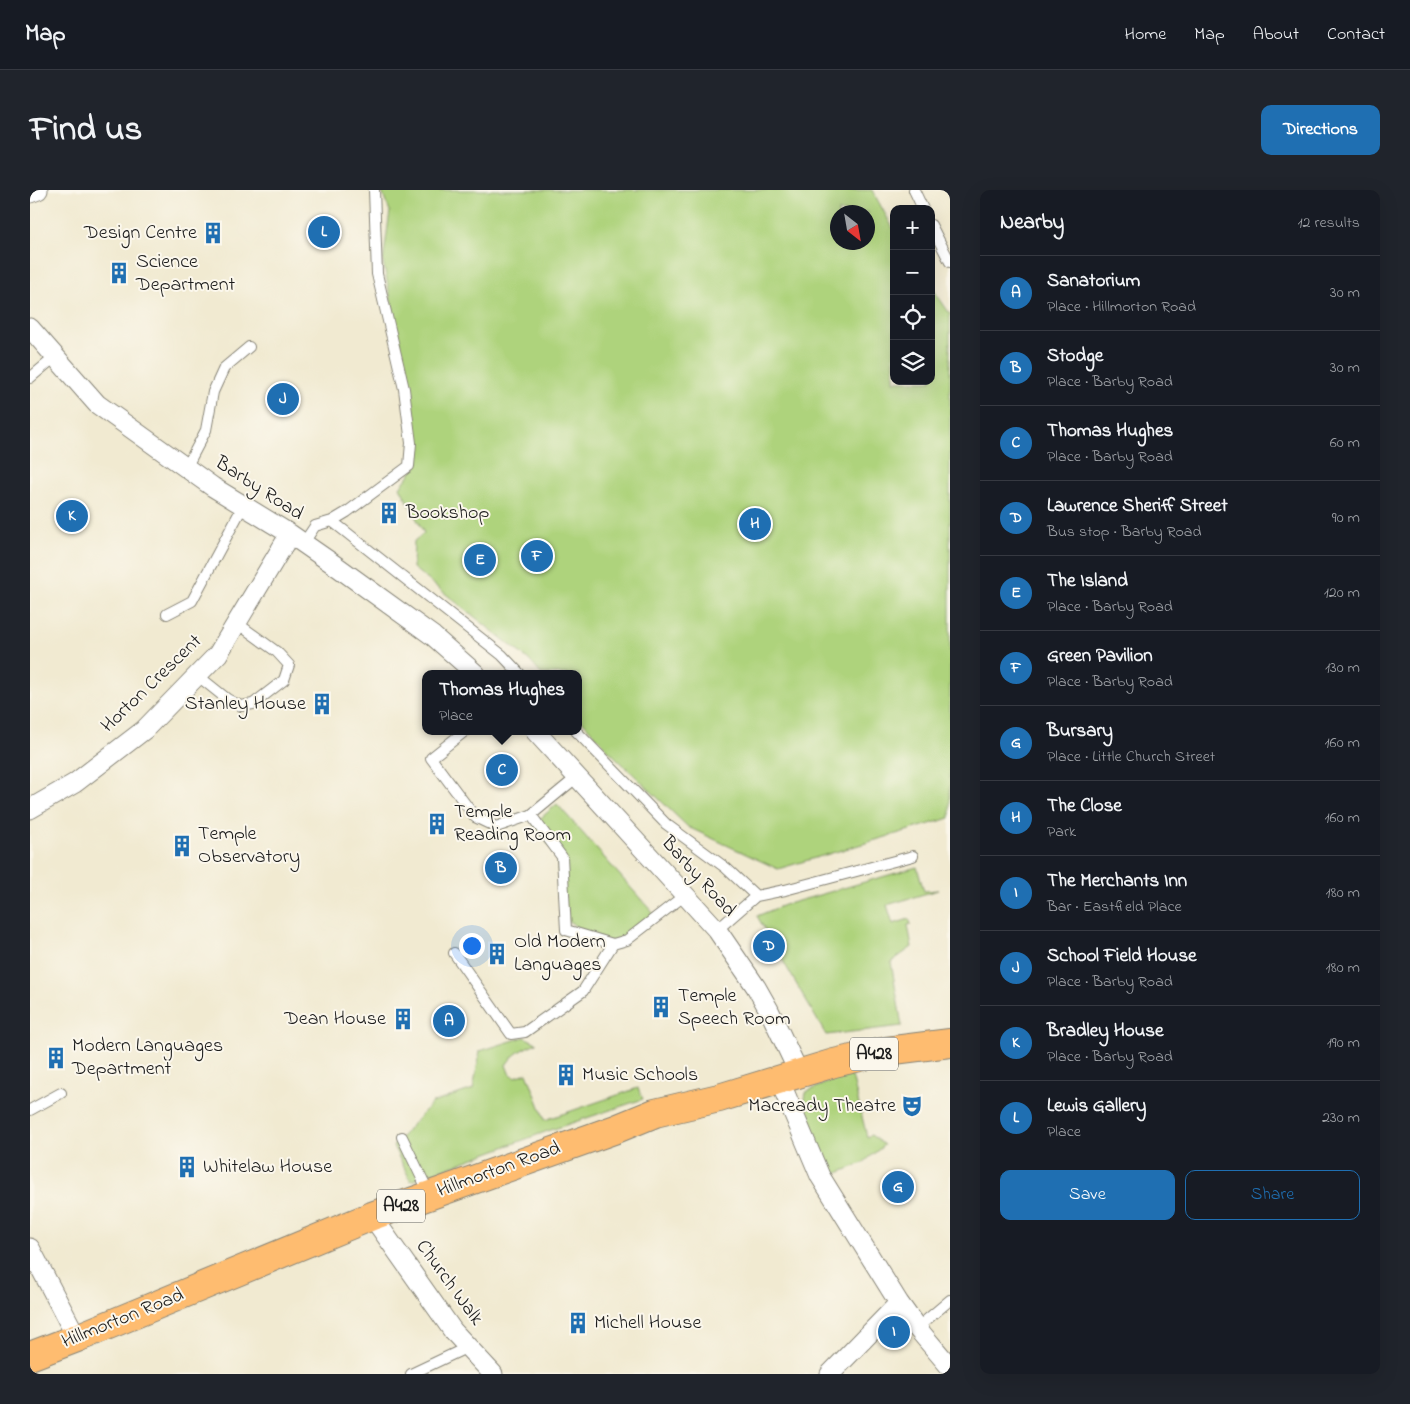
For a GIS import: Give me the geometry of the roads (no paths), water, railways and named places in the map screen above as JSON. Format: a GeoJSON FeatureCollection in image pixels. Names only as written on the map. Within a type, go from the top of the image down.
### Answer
{"type":"FeatureCollection","features":[{"type":"Feature","properties":{"kind":"highway","name":"A428"},"geometry":{"type":"LineString","coordinates":[[789,1076],[886,1051],[950,1042]]}},
{"type":"Feature","properties":{"kind":"highway","name":"Hillmorton Road"},"geometry":{"type":"LineString","coordinates":[[30,1356],[372,1216],[616,1129],[655,1113],[718,1098],[789,1076]]}},
{"type":"Feature","properties":{"kind":"street"},"geometry":{"type":"LineString","coordinates":[[30,194],[38,190]]}},
{"type":"Feature","properties":{"kind":"street","name":"Barby Road"},"geometry":{"type":"LineString","coordinates":[[30,328],[97,404],[213,487],[296,539],[434,636],[472,670]]}},
{"type":"Feature","properties":{"kind":"street","name":"Horton Crescent"},"geometry":{"type":"LineString","coordinates":[[30,809],[75,783],[144,730],[218,654],[237,623],[296,539]]}},
{"type":"Feature","properties":{"kind":"street","name":"Barby Road"},"geometry":{"type":"LineString","coordinates":[[538,735],[717,930],[756,987],[769,1010],[820,1176],[838,1215],[917,1328],[950,1366]]}},
{"type":"Feature","properties":{"kind":"street","name":"Church Walk"},"geometry":{"type":"LineString","coordinates":[[372,1216],[454,1331],[493,1374]]}},
{"type":"Feature","properties":{"kind":"street"},"geometry":{"type":"LineString","coordinates":[[30,1248],[77,1338]]}},
{"type":"Feature","properties":{"kind":"street"},"geometry":{"type":"LineString","coordinates":[[830,1374],[899,1303]]}},
{"type":"Feature","properties":{"kind":"lane"},"geometry":{"type":"LineString","coordinates":[[296,539],[315,526],[332,521],[346,512],[409,466],[411,443],[404,389],[377,274],[374,190]]}},
{"type":"Feature","properties":{"kind":"lane"},"geometry":{"type":"LineString","coordinates":[[914,190],[921,205]]}},
{"type":"Feature","properties":{"kind":"lane"},"geometry":{"type":"LineString","coordinates":[[935,233],[950,262]]}},
{"type":"Feature","properties":{"kind":"lane"},"geometry":{"type":"LineString","coordinates":[[186,468],[206,430],[213,392],[224,368],[250,347]]}},
{"type":"Feature","properties":{"kind":"lane"},"geometry":{"type":"LineString","coordinates":[[30,378],[55,357]]}},
{"type":"Feature","properties":{"kind":"lane"},"geometry":{"type":"LineString","coordinates":[[167,614],[192,601],[243,506]]}},
{"type":"Feature","properties":{"kind":"lane"},"geometry":{"type":"LineString","coordinates":[[332,521],[502,655],[516,670]]}},
{"type":"Feature","properties":{"kind":"lane"},"geometry":{"type":"LineString","coordinates":[[197,675],[228,699],[241,706],[252,704],[284,680],[289,665],[277,652],[237,623]]}},
{"type":"Feature","properties":{"kind":"lane"},"geometry":{"type":"LineString","coordinates":[[460,735],[431,758],[475,817],[496,827],[531,815],[577,777]]}},
{"type":"Feature","properties":{"kind":"lane"},"geometry":{"type":"LineString","coordinates":[[580,735],[666,824],[726,868],[756,896]]}},
{"type":"Feature","properties":{"kind":"lane"},"geometry":{"type":"LineString","coordinates":[[531,815],[562,857],[566,930],[613,944],[627,940],[685,895]]}},
{"type":"Feature","properties":{"kind":"lane"},"geometry":{"type":"LineString","coordinates":[[717,930],[756,896],[913,856]]}},
{"type":"Feature","properties":{"kind":"lane"},"geometry":{"type":"LineString","coordinates":[[454,953],[511,1034],[525,1032],[582,991],[613,944]]}},
{"type":"Feature","properties":{"kind":"lane"},"geometry":{"type":"LineString","coordinates":[[30,1110],[61,1093]]}},
{"type":"Feature","properties":{"kind":"lane"},"geometry":{"type":"LineString","coordinates":[[402,1137],[430,1195]]}},
{"type":"Feature","properties":{"kind":"lane"},"geometry":{"type":"LineString","coordinates":[[917,1328],[950,1300]]}},
{"type":"Feature","properties":{"kind":"lane"},"geometry":{"type":"LineString","coordinates":[[411,1374],[468,1347]]}},
{"type":"Feature","properties":{"kind":"place","name":"Lewis Gallery"},"geometry":{"type":"Point","coordinates":[324,232]}},
{"type":"Feature","properties":{"kind":"place","name":"Design Centre"},"geometry":{"type":"Point","coordinates":[213,233]}},
{"type":"Feature","properties":{"kind":"place","name":"Science Department"},"geometry":{"type":"Point","coordinates":[119,273]}},
{"type":"Feature","properties":{"kind":"place","name":"School Field House"},"geometry":{"type":"Point","coordinates":[283,399]}},
{"type":"Feature","properties":{"kind":"place","name":"Bookshop"},"geometry":{"type":"Point","coordinates":[389,513]}},
{"type":"Feature","properties":{"kind":"place","name":"Bradley House"},"geometry":{"type":"Point","coordinates":[72,516]}},
{"type":"Feature","properties":{"kind":"place","name":"The Close"},"geometry":{"type":"Point","coordinates":[755,524]}},
{"type":"Feature","properties":{"kind":"place","name":"Green Pavilion"},"geometry":{"type":"Point","coordinates":[537,556]}},
{"type":"Feature","properties":{"kind":"place","name":"The Island"},"geometry":{"type":"Point","coordinates":[480,560]}},
{"type":"Feature","properties":{"kind":"place","name":"Stanley House"},"geometry":{"type":"Point","coordinates":[322,704]}},
{"type":"Feature","properties":{"kind":"place","name":"Thomas Hughes"},"geometry":{"type":"Point","coordinates":[502,770]}},
{"type":"Feature","properties":{"kind":"place","name":"Temple Reading Room"},"geometry":{"type":"Point","coordinates":[437,824]}},
{"type":"Feature","properties":{"kind":"place","name":"Temple Observatory"},"geometry":{"type":"Point","coordinates":[182,846]}},
{"type":"Feature","properties":{"kind":"place","name":"Stodge"},"geometry":{"type":"Point","coordinates":[501,868]}},
{"type":"Feature","properties":{"kind":"place","name":"Lawrence Sheriff Street"},"geometry":{"type":"Point","coordinates":[769,946]}},
{"type":"Feature","properties":{"kind":"place","name":"Old Modern Languages"},"geometry":{"type":"Point","coordinates":[497,954]}},
{"type":"Feature","properties":{"kind":"place","name":"Temple Speech Room"},"geometry":{"type":"Point","coordinates":[661,1007]}},
{"type":"Feature","properties":{"kind":"place","name":"Dean House"},"geometry":{"type":"Point","coordinates":[403,1019]}},
{"type":"Feature","properties":{"kind":"place","name":"Sanatorium"},"geometry":{"type":"Point","coordinates":[449,1021]}},
{"type":"Feature","properties":{"kind":"place","name":"Modern Languages Department"},"geometry":{"type":"Point","coordinates":[56,1058]}},
{"type":"Feature","properties":{"kind":"place","name":"Music Schools"},"geometry":{"type":"Point","coordinates":[566,1075]}},
{"type":"Feature","properties":{"kind":"place","name":"Macready Theatre"},"geometry":{"type":"Point","coordinates":[912,1106]}},
{"type":"Feature","properties":{"kind":"place","name":"Whitelaw House"},"geometry":{"type":"Point","coordinates":[187,1167]}},
{"type":"Feature","properties":{"kind":"place","name":"Bursary"},"geometry":{"type":"Point","coordinates":[898,1187]}},
{"type":"Feature","properties":{"kind":"place","name":"Michell House"},"geometry":{"type":"Point","coordinates":[578,1323]}},
{"type":"Feature","properties":{"kind":"place","name":"The Merchants Inn"},"geometry":{"type":"Point","coordinates":[894,1332]}}]}
